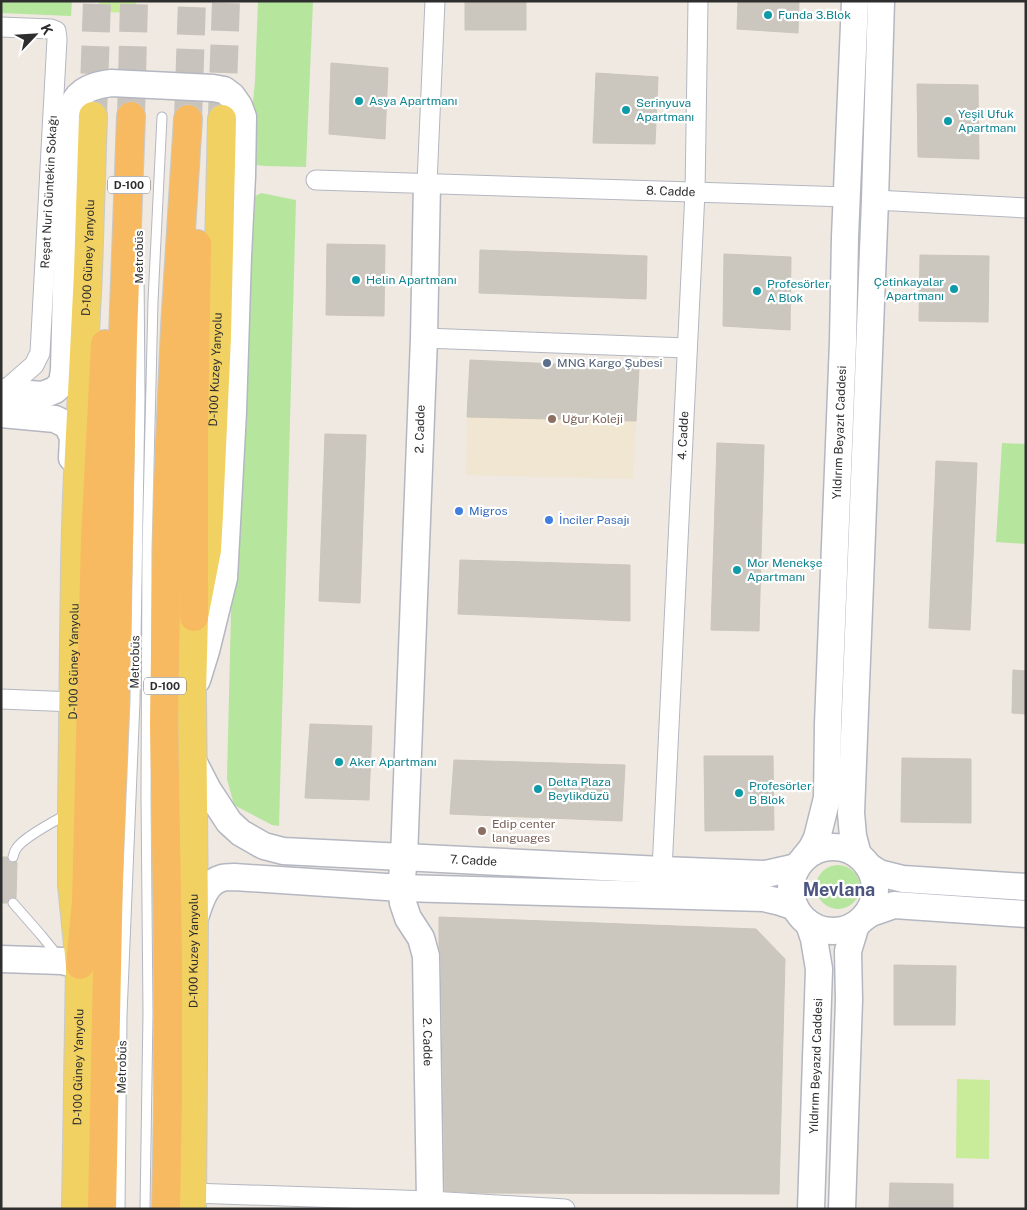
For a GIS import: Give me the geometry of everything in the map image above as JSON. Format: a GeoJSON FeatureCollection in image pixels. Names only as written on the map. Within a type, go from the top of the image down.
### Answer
{"type":"FeatureCollection","features":[{"type":"Feature","properties":{"kind":"highway","name":"D-100"},"geometry":{"type":"LineString","coordinates":[[102,1209],[106,977],[116,687],[123,336],[133,258],[135,116]]}},
{"type":"Feature","properties":{"kind":"highway","name":"D-100"},"geometry":{"type":"LineString","coordinates":[[166,1209],[168,951],[164,724],[167,508],[175,327],[186,164],[175,118]]}},
{"type":"Feature","properties":{"kind":"highway"},"geometry":{"type":"LineString","coordinates":[[186,164],[196,206],[198,235],[194,438],[194,617]]}},
{"type":"Feature","properties":{"kind":"highway"},"geometry":{"type":"LineString","coordinates":[[71,963],[86,901],[95,538],[108,302],[115,278],[133,258]]}},
{"type":"Feature","properties":{"kind":"main road","name":"Yıldırım Beyazıt Caddesi"},"geometry":{"type":"LineString","coordinates":[[800,862],[812,848],[817,838],[826,798],[855,1]]}},
{"type":"Feature","properties":{"kind":"main road"},"geometry":{"type":"LineString","coordinates":[[842,1209],[849,1000],[848,951],[860,921],[872,906],[875,893],[874,879],[863,861],[853,836],[851,813],[881,1]]}},
{"type":"Feature","properties":{"kind":"main road"},"geometry":{"type":"LineString","coordinates":[[7,398],[43,395],[55,390],[62,383],[64,370],[70,125],[73,106],[77,98],[97,84],[111,83],[224,90],[232,96],[239,106],[243,117],[233,412],[226,550],[224,578],[206,651],[192,694]]}},
{"type":"Feature","properties":{"kind":"main road","name":"D-100 Güney Yanyolu"},"geometry":{"type":"LineString","coordinates":[[76,1209],[71,963],[77,495],[94,116]]}},
{"type":"Feature","properties":{"kind":"main road","name":"D-100 Kuzey Yanyolu"},"geometry":{"type":"LineString","coordinates":[[192,1201],[194,920],[192,694],[194,617],[207,550],[210,505],[217,336],[222,119]]}},
{"type":"Feature","properties":{"kind":"main road","name":"2. Cadde"},"geometry":{"type":"LineString","coordinates":[[427,183],[424,338],[404,857],[401,888],[408,918],[421,938],[426,956],[430,1202]]}},
{"type":"Feature","properties":{"kind":"main road","name":"8. Cadde"},"geometry":{"type":"LineString","coordinates":[[847,197],[875,200]]}},
{"type":"Feature","properties":{"kind":"main road"},"geometry":{"type":"LineString","coordinates":[[7,398],[67,425],[73,437],[73,483],[77,495]]}},
{"type":"Feature","properties":{"kind":"main road","name":"7. Cadde"},"geometry":{"type":"LineString","coordinates":[[193,761],[208,790],[230,822],[241,833],[264,846],[283,850],[766,874],[800,862]]}},
{"type":"Feature","properties":{"kind":"main road"},"geometry":{"type":"LineString","coordinates":[[802,916],[791,897],[793,876],[800,862],[814,852],[825,848],[836,847],[848,850],[879,873],[903,879],[1026,887]]}},
{"type":"Feature","properties":{"kind":"main road"},"geometry":{"type":"LineString","coordinates":[[194,920],[205,891],[212,882],[222,878],[234,877],[401,888],[764,898],[780,902],[820,930],[832,932],[843,930],[871,913],[894,905],[1026,914]]}},
{"type":"Feature","properties":{"kind":"main road","name":"Yıldırım Beyazıd Caddesi"},"geometry":{"type":"LineString","coordinates":[[802,916],[814,939],[819,969],[811,1209]]}},
{"type":"Feature","properties":{"kind":"main road"},"geometry":{"type":"LineString","coordinates":[[1,959],[71,963]]}},
{"type":"Feature","properties":{"kind":"street","name":"2. Cadde"},"geometry":{"type":"LineString","coordinates":[[427,183],[435,1]]}},
{"type":"Feature","properties":{"kind":"street","name":"4. Cadde"},"geometry":{"type":"LineString","coordinates":[[662,870],[695,192],[698,1]]}},
{"type":"Feature","properties":{"kind":"street","name":"Reşat Nuri Güntekin Sokağı"},"geometry":{"type":"LineString","coordinates":[[1,27],[51,29],[56,31],[57,39],[40,353],[34,365],[7,398]]}},
{"type":"Feature","properties":{"kind":"street","name":"8. Cadde"},"geometry":{"type":"LineString","coordinates":[[316,180],[847,197]]}},
{"type":"Feature","properties":{"kind":"street","name":"8. Cadde"},"geometry":{"type":"LineString","coordinates":[[875,200],[1026,208]]}},
{"type":"Feature","properties":{"kind":"street"},"geometry":{"type":"LineString","coordinates":[[424,338],[687,348]]}},
{"type":"Feature","properties":{"kind":"street"},"geometry":{"type":"LineString","coordinates":[[1,699],[74,702]]}},
{"type":"Feature","properties":{"kind":"street"},"geometry":{"type":"LineString","coordinates":[[192,1201],[430,1202],[565,1209]]}},
{"type":"Feature","properties":{"kind":"lane"},"geometry":{"type":"LineString","coordinates":[[135,116],[139,155]]}},
{"type":"Feature","properties":{"kind":"lane","name":"Metrobüs"},"geometry":{"type":"LineString","coordinates":[[145,1209],[148,1013],[145,719],[153,301],[175,118]]}},
{"type":"Feature","properties":{"kind":"lane","name":"Metrobüs"},"geometry":{"type":"LineString","coordinates":[[120,1209],[122,1015],[135,700],[140,397],[133,258]]}},
{"type":"Feature","properties":{"kind":"lane"},"geometry":{"type":"LineString","coordinates":[[13,857],[16,848],[27,839],[72,812]]}},
{"type":"Feature","properties":{"kind":"lane"},"geometry":{"type":"LineString","coordinates":[[13,903],[41,935],[71,963]]}},
{"type":"Feature","properties":{"kind":"shaded area","name":"Uğur Koleji"},"geometry":{"type":"Polygon","coordinates":[[[470,360],[639,368],[633,479],[466,475],[470,360]]]}},
{"type":"Feature","properties":{"kind":"green space"},"geometry":{"type":"Polygon","coordinates":[[[1,1],[72,1],[71,16],[1,13],[1,1]]]}},
{"type":"Feature","properties":{"kind":"green space"},"geometry":{"type":"Polygon","coordinates":[[[99,1],[136,1],[136,13],[98,12],[99,1]]]}},
{"type":"Feature","properties":{"kind":"green space"},"geometry":{"type":"Polygon","coordinates":[[[258,1],[313,1],[306,167],[256,165],[249,159],[255,81],[258,1]]]}},
{"type":"Feature","properties":{"kind":"green space"},"geometry":{"type":"Polygon","coordinates":[[[261,193],[296,200],[279,826],[272,825],[234,805],[227,779],[231,612],[248,224],[250,199],[261,193]]]}},
{"type":"Feature","properties":{"kind":"green space"},"geometry":{"type":"Polygon","coordinates":[[[1002,443],[1026,444],[1026,544],[996,542],[1002,443]]]}},
{"type":"Feature","properties":{"kind":"green space"},"geometry":{"type":"Polygon","coordinates":[[[834,865],[842,865],[854,871],[860,887],[854,903],[842,909],[834,909],[822,903],[816,891],[816,883],[822,871],[834,865]]]}},
{"type":"Feature","properties":{"kind":"green space"},"geometry":{"type":"Polygon","coordinates":[[[957,1079],[990,1080],[989,1159],[956,1158],[957,1079]]]}},
{"type":"Feature","properties":{"kind":"building"},"geometry":{"type":"Polygon","coordinates":[[[465,1],[526,1],[526,30],[465,30],[465,1]]]}},
{"type":"Feature","properties":{"kind":"building","name":"Funda 3.Blok"},"geometry":{"type":"Polygon","coordinates":[[[738,1],[799,1],[798,33],[737,29],[738,1]]]}},
{"type":"Feature","properties":{"kind":"building","name":"Asya Apartmanı"},"geometry":{"type":"Polygon","coordinates":[[[331,63],[388,68],[385,139],[329,134],[331,63]]]}},
{"type":"Feature","properties":{"kind":"building","name":"Serinyuva Apartmanı"},"geometry":{"type":"Polygon","coordinates":[[[596,73],[658,77],[655,144],[593,143],[596,73]]]}},
{"type":"Feature","properties":{"kind":"building","name":"Yeşil Ufuk Apartmanı"},"geometry":{"type":"Polygon","coordinates":[[[917,84],[978,85],[979,159],[918,157],[917,84]]]}},
{"type":"Feature","properties":{"kind":"building","name":"Helin Apartmanı"},"geometry":{"type":"Polygon","coordinates":[[[327,244],[385,245],[384,316],[326,315],[327,244]]]}},
{"type":"Feature","properties":{"kind":"building"},"geometry":{"type":"Polygon","coordinates":[[[480,250],[647,256],[646,299],[479,293],[480,250]]]}},
{"type":"Feature","properties":{"kind":"building","name":"Profesörler A Blok"},"geometry":{"type":"Polygon","coordinates":[[[724,254],[791,257],[790,330],[723,326],[724,254]]]}},
{"type":"Feature","properties":{"kind":"building","name":"Çetinkayalar Apartmanı"},"geometry":{"type":"Polygon","coordinates":[[[920,255],[989,256],[988,322],[919,321],[920,255]]]}},
{"type":"Feature","properties":{"kind":"building"},"geometry":{"type":"Polygon","coordinates":[[[470,360],[639,368],[636,421],[467,417],[470,360]]]}},
{"type":"Feature","properties":{"kind":"building"},"geometry":{"type":"Polygon","coordinates":[[[325,434],[366,435],[360,603],[319,601],[325,434]]]}},
{"type":"Feature","properties":{"kind":"building","name":"Mor Menekşe Apartmanı"},"geometry":{"type":"Polygon","coordinates":[[[717,443],[764,445],[759,631],[711,630],[717,443]]]}},
{"type":"Feature","properties":{"kind":"building"},"geometry":{"type":"Polygon","coordinates":[[[936,461],[977,463],[970,630],[929,628],[936,461]]]}},
{"type":"Feature","properties":{"kind":"building"},"geometry":{"type":"Polygon","coordinates":[[[460,560],[630,565],[630,621],[458,614],[460,560]]]}},
{"type":"Feature","properties":{"kind":"building"},"geometry":{"type":"Polygon","coordinates":[[[1013,670],[1026,671],[1026,714],[1012,713],[1013,670]]]}},
{"type":"Feature","properties":{"kind":"building","name":"Aker Apartmanı"},"geometry":{"type":"Polygon","coordinates":[[[310,724],[372,726],[369,800],[305,798],[310,724]]]}},
{"type":"Feature","properties":{"kind":"building","name":"Profesörler B Blok"},"geometry":{"type":"Polygon","coordinates":[[[704,756],[773,756],[774,830],[705,831],[704,756]]]}},
{"type":"Feature","properties":{"kind":"building"},"geometry":{"type":"Polygon","coordinates":[[[902,758],[971,759],[971,823],[901,822],[902,758]]]}},
{"type":"Feature","properties":{"kind":"building","name":"Delta Plaza Beylikdüzü"},"geometry":{"type":"Polygon","coordinates":[[[454,760],[625,765],[622,821],[450,814],[454,760]]]}},
{"type":"Feature","properties":{"kind":"building"},"geometry":{"type":"Polygon","coordinates":[[[1,857],[7,857],[11,863],[17,862],[16,898],[9,898],[7,903],[1,903],[1,857]]]}},
{"type":"Feature","properties":{"kind":"building"},"geometry":{"type":"Polygon","coordinates":[[[439,917],[756,929],[785,959],[779,1194],[481,1193],[445,1191],[439,917]]]}},
{"type":"Feature","properties":{"kind":"building"},"geometry":{"type":"Polygon","coordinates":[[[894,965],[956,966],[955,1025],[894,1025],[894,965]]]}},
{"type":"Feature","properties":{"kind":"building"},"geometry":{"type":"Polygon","coordinates":[[[890,1183],[953,1184],[953,1209],[889,1209],[890,1183]]]}},
{"type":"Feature","properties":{"kind":"tunnel"},"geometry":{"type":"LineString","coordinates":[[93,116],[97,1]]}},
{"type":"Feature","properties":{"kind":"tunnel"},"geometry":{"type":"LineString","coordinates":[[131,116],[134,1]]}},
{"type":"Feature","properties":{"kind":"tunnel"},"geometry":{"type":"LineString","coordinates":[[188,119],[192,1]]}},
{"type":"Feature","properties":{"kind":"tunnel"},"geometry":{"type":"LineString","coordinates":[[222,115],[226,1]]}},
{"type":"Feature","properties":{"kind":"place","name":"Funda 3.Blok"},"geometry":{"type":"Point","coordinates":[768,15]}},
{"type":"Feature","properties":{"kind":"place","name":"Asya Apartmanı"},"geometry":{"type":"Point","coordinates":[359,101]}},
{"type":"Feature","properties":{"kind":"place","name":"Serinyuva Apartmanı"},"geometry":{"type":"Point","coordinates":[626,110]}},
{"type":"Feature","properties":{"kind":"place","name":"Yeşil Ufuk Apartmanı"},"geometry":{"type":"Point","coordinates":[948,121]}},
{"type":"Feature","properties":{"kind":"place","name":"Helin Apartmanı"},"geometry":{"type":"Point","coordinates":[356,280]}},
{"type":"Feature","properties":{"kind":"place","name":"Çetinkayalar Apartmanı"},"geometry":{"type":"Point","coordinates":[954,289]}},
{"type":"Feature","properties":{"kind":"place","name":"Profesörler A Blok"},"geometry":{"type":"Point","coordinates":[757,291]}},
{"type":"Feature","properties":{"kind":"place","name":"MNG Kargo Şubesi"},"geometry":{"type":"Point","coordinates":[547,363]}},
{"type":"Feature","properties":{"kind":"place","name":"Uğur Koleji"},"geometry":{"type":"Point","coordinates":[552,419]}},
{"type":"Feature","properties":{"kind":"place","name":"Migros"},"geometry":{"type":"Point","coordinates":[459,511]}},
{"type":"Feature","properties":{"kind":"place","name":"İnciler Pasajı"},"geometry":{"type":"Point","coordinates":[549,520]}},
{"type":"Feature","properties":{"kind":"place","name":"Mor Menekşe Apartmanı"},"geometry":{"type":"Point","coordinates":[737,570]}},
{"type":"Feature","properties":{"kind":"place","name":"Aker Apartmanı"},"geometry":{"type":"Point","coordinates":[339,762]}},
{"type":"Feature","properties":{"kind":"place","name":"Delta Plaza Beylikdüzü"},"geometry":{"type":"Point","coordinates":[538,789]}},
{"type":"Feature","properties":{"kind":"place","name":"Profesörler B Blok"},"geometry":{"type":"Point","coordinates":[739,793]}},
{"type":"Feature","properties":{"kind":"place","name":"Edip center languages"},"geometry":{"type":"Point","coordinates":[482,831]}},
{"type":"Feature","properties":{"kind":"district","name":"Mevlana"},"geometry":{"type":"Point","coordinates":[839,889]}}]}
